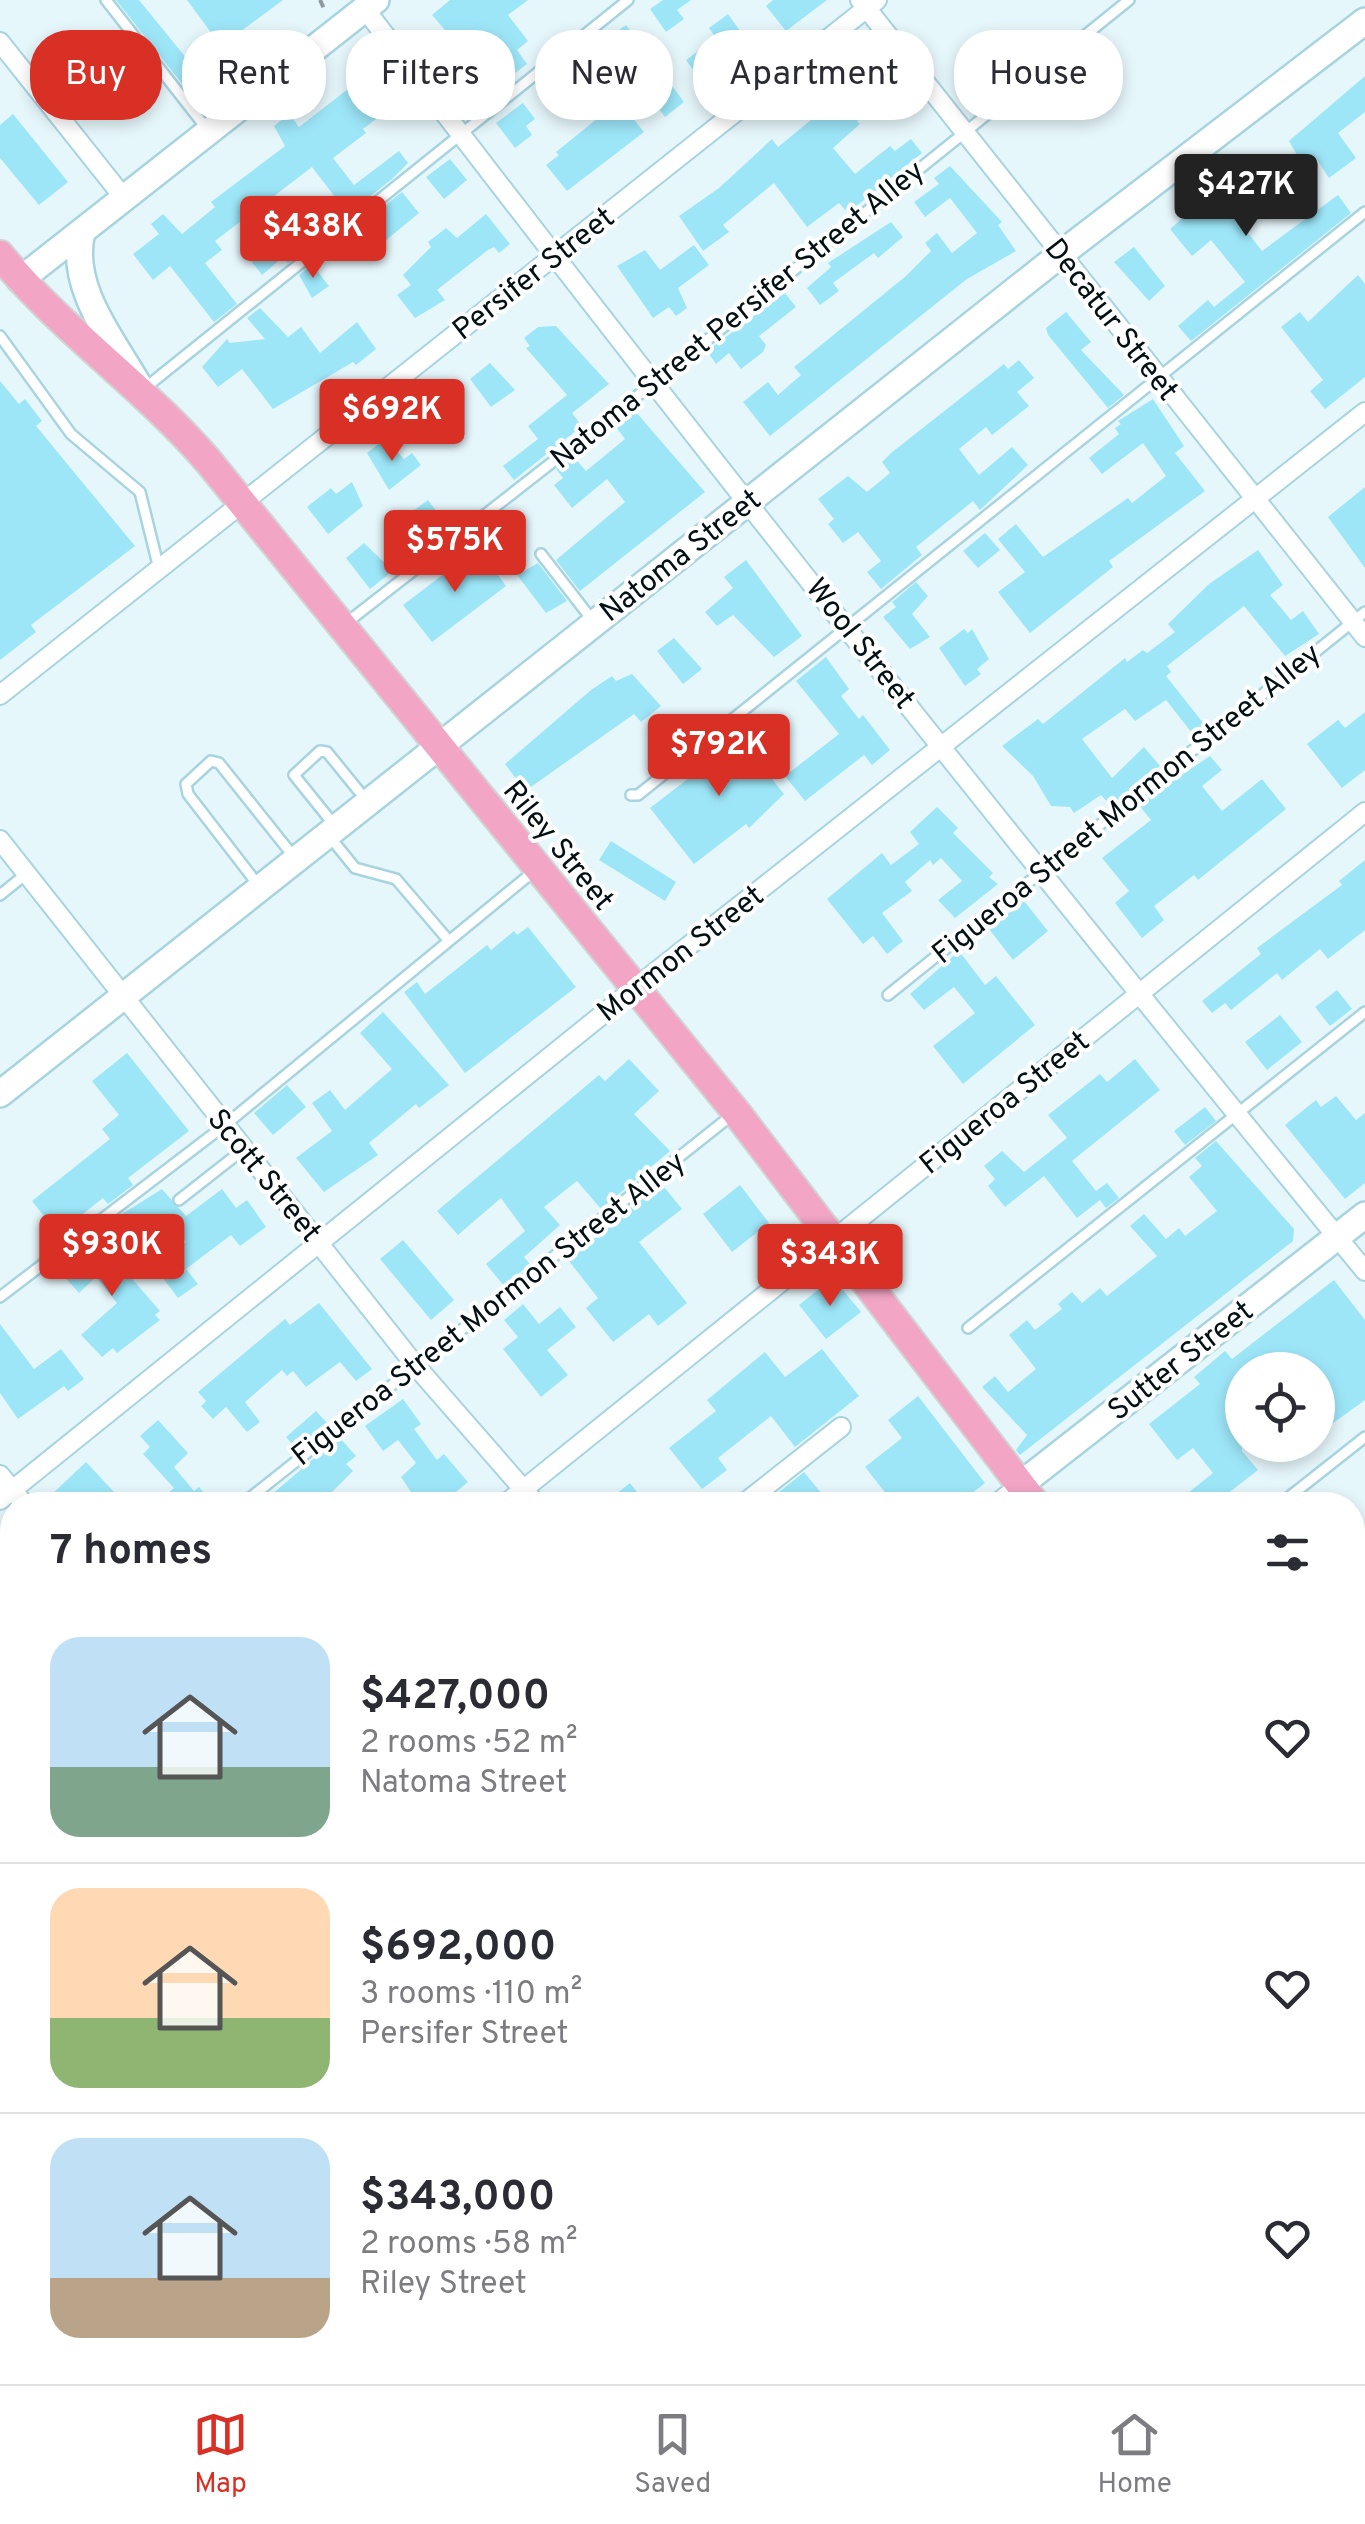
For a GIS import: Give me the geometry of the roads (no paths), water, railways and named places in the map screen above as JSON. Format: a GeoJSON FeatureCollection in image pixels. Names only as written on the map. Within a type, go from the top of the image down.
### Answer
{"type":"FeatureCollection","features":[{"type":"Feature","properties":{"kind":"main road","name":"Riley Street"},"geometry":{"type":"LineString","coordinates":[[0,255],[20,280],[141,388],[245,505],[736,1112],[1026,1492]]}},
{"type":"Feature","properties":{"kind":"street","name":"Decatur Street"},"geometry":{"type":"LineString","coordinates":[[868,3],[964,131],[1256,499],[1359,617],[1365,637]]}},
{"type":"Feature","properties":{"kind":"street","name":"Persifer Street"},"geometry":{"type":"LineString","coordinates":[[0,695],[245,505],[868,3]]}},
{"type":"Feature","properties":{"kind":"street"},"geometry":{"type":"LineString","coordinates":[[20,280],[370,4]]}},
{"type":"Feature","properties":{"kind":"street","name":"Wool Street"},"geometry":{"type":"LineString","coordinates":[[370,4],[461,135],[554,256],[1235,1114],[1365,1270]]}},
{"type":"Feature","properties":{"kind":"street","name":"Natoma Street"},"geometry":{"type":"LineString","coordinates":[[0,1094],[440,750],[594,623],[1061,254],[1365,21]]}},
{"type":"Feature","properties":{"kind":"street"},"geometry":{"type":"LineString","coordinates":[[0,42],[124,198]]}},
{"type":"Feature","properties":{"kind":"street"},"geometry":{"type":"LineString","coordinates":[[82,232],[78,257],[82,283],[141,388]]}},
{"type":"Feature","properties":{"kind":"street","name":"Mormon Street"},"geometry":{"type":"LineString","coordinates":[[4,1488],[1365,412]]}},
{"type":"Feature","properties":{"kind":"street","name":"Figueroa Street"},"geometry":{"type":"LineString","coordinates":[[521,1492],[1365,812]]}},
{"type":"Feature","properties":{"kind":"street","name":"Scott Street"},"geometry":{"type":"LineString","coordinates":[[0,840],[415,1364],[524,1490]]}},
{"type":"Feature","properties":{"kind":"street","name":"Sutter Street"},"geometry":{"type":"LineString","coordinates":[[1032,1492],[1365,1216]]}},
{"type":"Feature","properties":{"kind":"street"},"geometry":{"type":"LineString","coordinates":[[758,1492],[841,1427]]}},
{"type":"Feature","properties":{"kind":"lane"},"geometry":{"type":"LineString","coordinates":[[106,0],[209,131]]}},
{"type":"Feature","properties":{"kind":"lane"},"geometry":{"type":"LineString","coordinates":[[141,388],[628,0]]}},
{"type":"Feature","properties":{"kind":"lane","name":"Natoma Street Persifer Street Alley"},"geometry":{"type":"LineString","coordinates":[[343,626],[655,382],[1129,0]]}},
{"type":"Feature","properties":{"kind":"lane"},"geometry":{"type":"LineString","coordinates":[[632,795],[638,795],[1365,212]]}},
{"type":"Feature","properties":{"kind":"lane"},"geometry":{"type":"LineString","coordinates":[[0,336],[71,434],[140,492],[158,569]]}},
{"type":"Feature","properties":{"kind":"lane"},"geometry":{"type":"LineString","coordinates":[[541,554],[594,623]]}},
{"type":"Feature","properties":{"kind":"lane","name":"Figueroa Street Mormon Street Alley"},"geometry":{"type":"LineString","coordinates":[[888,995],[1359,617]]}},
{"type":"Feature","properties":{"kind":"lane"},"geometry":{"type":"LineString","coordinates":[[368,803],[320,751],[294,775],[356,868],[396,879],[449,940]]}},
{"type":"Feature","properties":{"kind":"lane"},"geometry":{"type":"LineString","coordinates":[[260,889],[190,798],[186,784],[211,761],[218,763],[296,859]]}},
{"type":"Feature","properties":{"kind":"lane"},"geometry":{"type":"LineString","coordinates":[[0,1297],[224,1125],[538,868]]}},
{"type":"Feature","properties":{"kind":"lane"},"geometry":{"type":"LineString","coordinates":[[0,895],[26,874]]}},
{"type":"Feature","properties":{"kind":"lane"},"geometry":{"type":"LineString","coordinates":[[968,1328],[1365,1012]]}},
{"type":"Feature","properties":{"kind":"lane","name":"Figueroa Street Mormon Street Alley"},"geometry":{"type":"LineString","coordinates":[[257,1492],[736,1112]]}},
{"type":"Feature","properties":{"kind":"lane"},"geometry":{"type":"LineString","coordinates":[[179,1200],[244,1149]]}},
{"type":"Feature","properties":{"kind":"lane"},"geometry":{"type":"LineString","coordinates":[[1295,1492],[1365,1437]]}}]}
